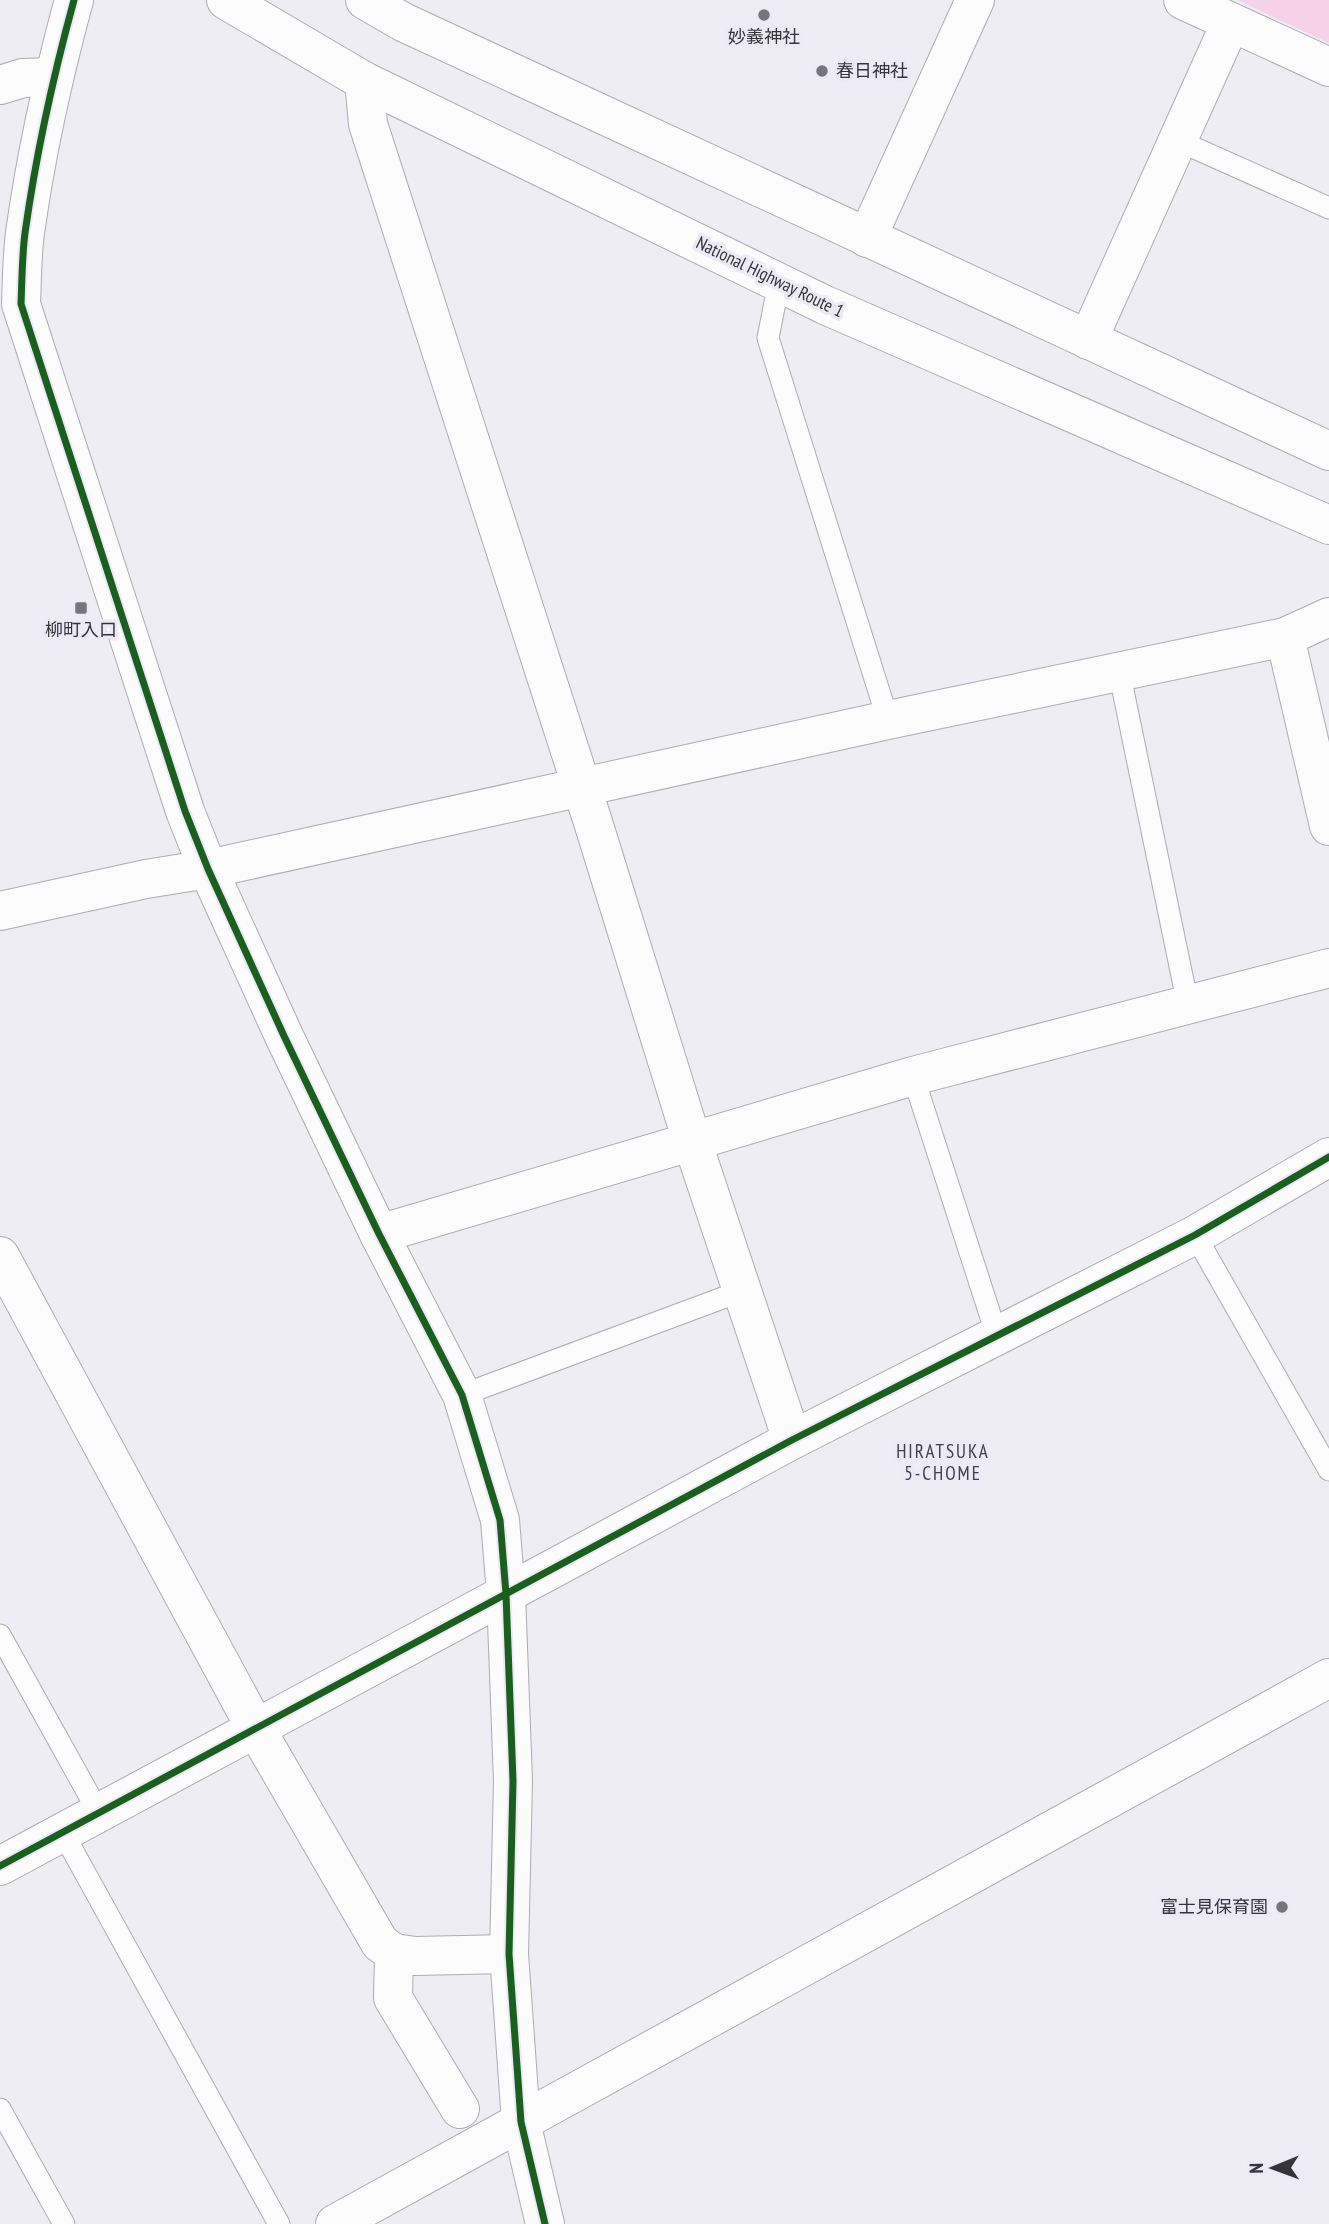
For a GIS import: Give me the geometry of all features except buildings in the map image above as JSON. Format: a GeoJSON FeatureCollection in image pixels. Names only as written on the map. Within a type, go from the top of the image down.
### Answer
{"type":"FeatureCollection","features":[{"type":"Feature","properties":{"kind":"main road"},"geometry":{"type":"LineString","coordinates":[[74,0],[53,77],[10,307],[185,811],[208,869],[379,1234],[462,1395],[500,1520],[506,1594],[513,1781],[509,1954],[521,2122],[545,2224]]}},
{"type":"Feature","properties":{"kind":"main road","name":"National Highway Route 1"},"geometry":{"type":"LineString","coordinates":[[226,0],[364,81],[825,305],[1329,525]]}},
{"type":"Feature","properties":{"kind":"main road"},"geometry":{"type":"LineString","coordinates":[[365,0],[416,28],[1329,451]]}},
{"type":"Feature","properties":{"kind":"main road"},"geometry":{"type":"LineString","coordinates":[[867,238],[975,0]]}},
{"type":"Feature","properties":{"kind":"main road"},"geometry":{"type":"LineString","coordinates":[[1183,0],[1329,67]]}},
{"type":"Feature","properties":{"kind":"main road"},"geometry":{"type":"LineString","coordinates":[[1088,340],[1231,22]]}},
{"type":"Feature","properties":{"kind":"main road"},"geometry":{"type":"LineString","coordinates":[[0,85],[23,78],[53,77]]}},
{"type":"Feature","properties":{"kind":"main road"},"geometry":{"type":"LineString","coordinates":[[364,81],[368,124],[582,788],[692,1141],[792,1440]]}},
{"type":"Feature","properties":{"kind":"main road"},"geometry":{"type":"LineString","coordinates":[[0,911],[146,879],[208,869],[888,720],[1285,637],[1329,617]]}},
{"type":"Feature","properties":{"kind":"main road"},"geometry":{"type":"LineString","coordinates":[[1285,637],[1329,826]]}},
{"type":"Feature","properties":{"kind":"main road"},"geometry":{"type":"LineString","coordinates":[[379,1234],[912,1076],[1329,968]]}},
{"type":"Feature","properties":{"kind":"main road"},"geometry":{"type":"LineString","coordinates":[[0,1866],[792,1440],[1195,1235],[1329,1157]]}},
{"type":"Feature","properties":{"kind":"main road"},"geometry":{"type":"LineString","coordinates":[[0,1256],[256,1729],[380,1943],[394,1953],[415,1956],[509,1954]]}},
{"type":"Feature","properties":{"kind":"main road"},"geometry":{"type":"LineString","coordinates":[[335,2224],[1329,1678]]}},
{"type":"Feature","properties":{"kind":"main road"},"geometry":{"type":"LineString","coordinates":[[394,1953],[393,1998],[460,2109]]}},
{"type":"Feature","properties":{"kind":"lane"},"geometry":{"type":"LineString","coordinates":[[1179,141],[1329,208]]}},
{"type":"Feature","properties":{"kind":"lane"},"geometry":{"type":"LineString","coordinates":[[779,282],[768,338],[888,720]]}},
{"type":"Feature","properties":{"kind":"lane"},"geometry":{"type":"LineString","coordinates":[[1119,671],[1188,1005]]}},
{"type":"Feature","properties":{"kind":"lane"},"geometry":{"type":"LineString","coordinates":[[912,1076],[997,1336]]}},
{"type":"Feature","properties":{"kind":"lane"},"geometry":{"type":"LineString","coordinates":[[1195,1235],[1329,1470]]}},
{"type":"Feature","properties":{"kind":"lane"},"geometry":{"type":"LineString","coordinates":[[462,1395],[744,1290]]}},
{"type":"Feature","properties":{"kind":"lane"},"geometry":{"type":"LineString","coordinates":[[0,1635],[99,1813]]}},
{"type":"Feature","properties":{"kind":"lane"},"geometry":{"type":"LineString","coordinates":[[63,1833],[279,2224]]}},
{"type":"Feature","properties":{"kind":"lane"},"geometry":{"type":"LineString","coordinates":[[0,2109],[64,2224]]}},
{"type":"Feature","properties":{"kind":"shaded area"},"geometry":{"type":"Polygon","coordinates":[[[1237,0],[1329,0],[1329,43],[1237,0]]]}},
{"type":"Feature","properties":{"kind":"cycle path"},"geometry":{"type":"LineString","coordinates":[[74,0],[34,174],[24,242],[21,304],[185,811],[208,869],[284,1036],[379,1234],[462,1395],[500,1520],[506,1594],[513,1781],[509,1954],[521,2122],[545,2224]]}},
{"type":"Feature","properties":{"kind":"cycle path"},"geometry":{"type":"LineString","coordinates":[[0,1866],[792,1440],[1195,1235],[1329,1157]]}},
{"type":"Feature","properties":{"kind":"place","name":"妙義神社"},"geometry":{"type":"Point","coordinates":[764,15]}},
{"type":"Feature","properties":{"kind":"place","name":"春日神社"},"geometry":{"type":"Point","coordinates":[822,71]}},
{"type":"Feature","properties":{"kind":"place","name":"柳町入口"},"geometry":{"type":"Point","coordinates":[81,608]}},
{"type":"Feature","properties":{"kind":"place","name":"富士見保育園"},"geometry":{"type":"Point","coordinates":[1282,1907]}},
{"type":"Feature","properties":{"kind":"district","name":"HIRATSUKA 5-CHOME"},"geometry":{"type":"Point","coordinates":[943,1462]}}]}
